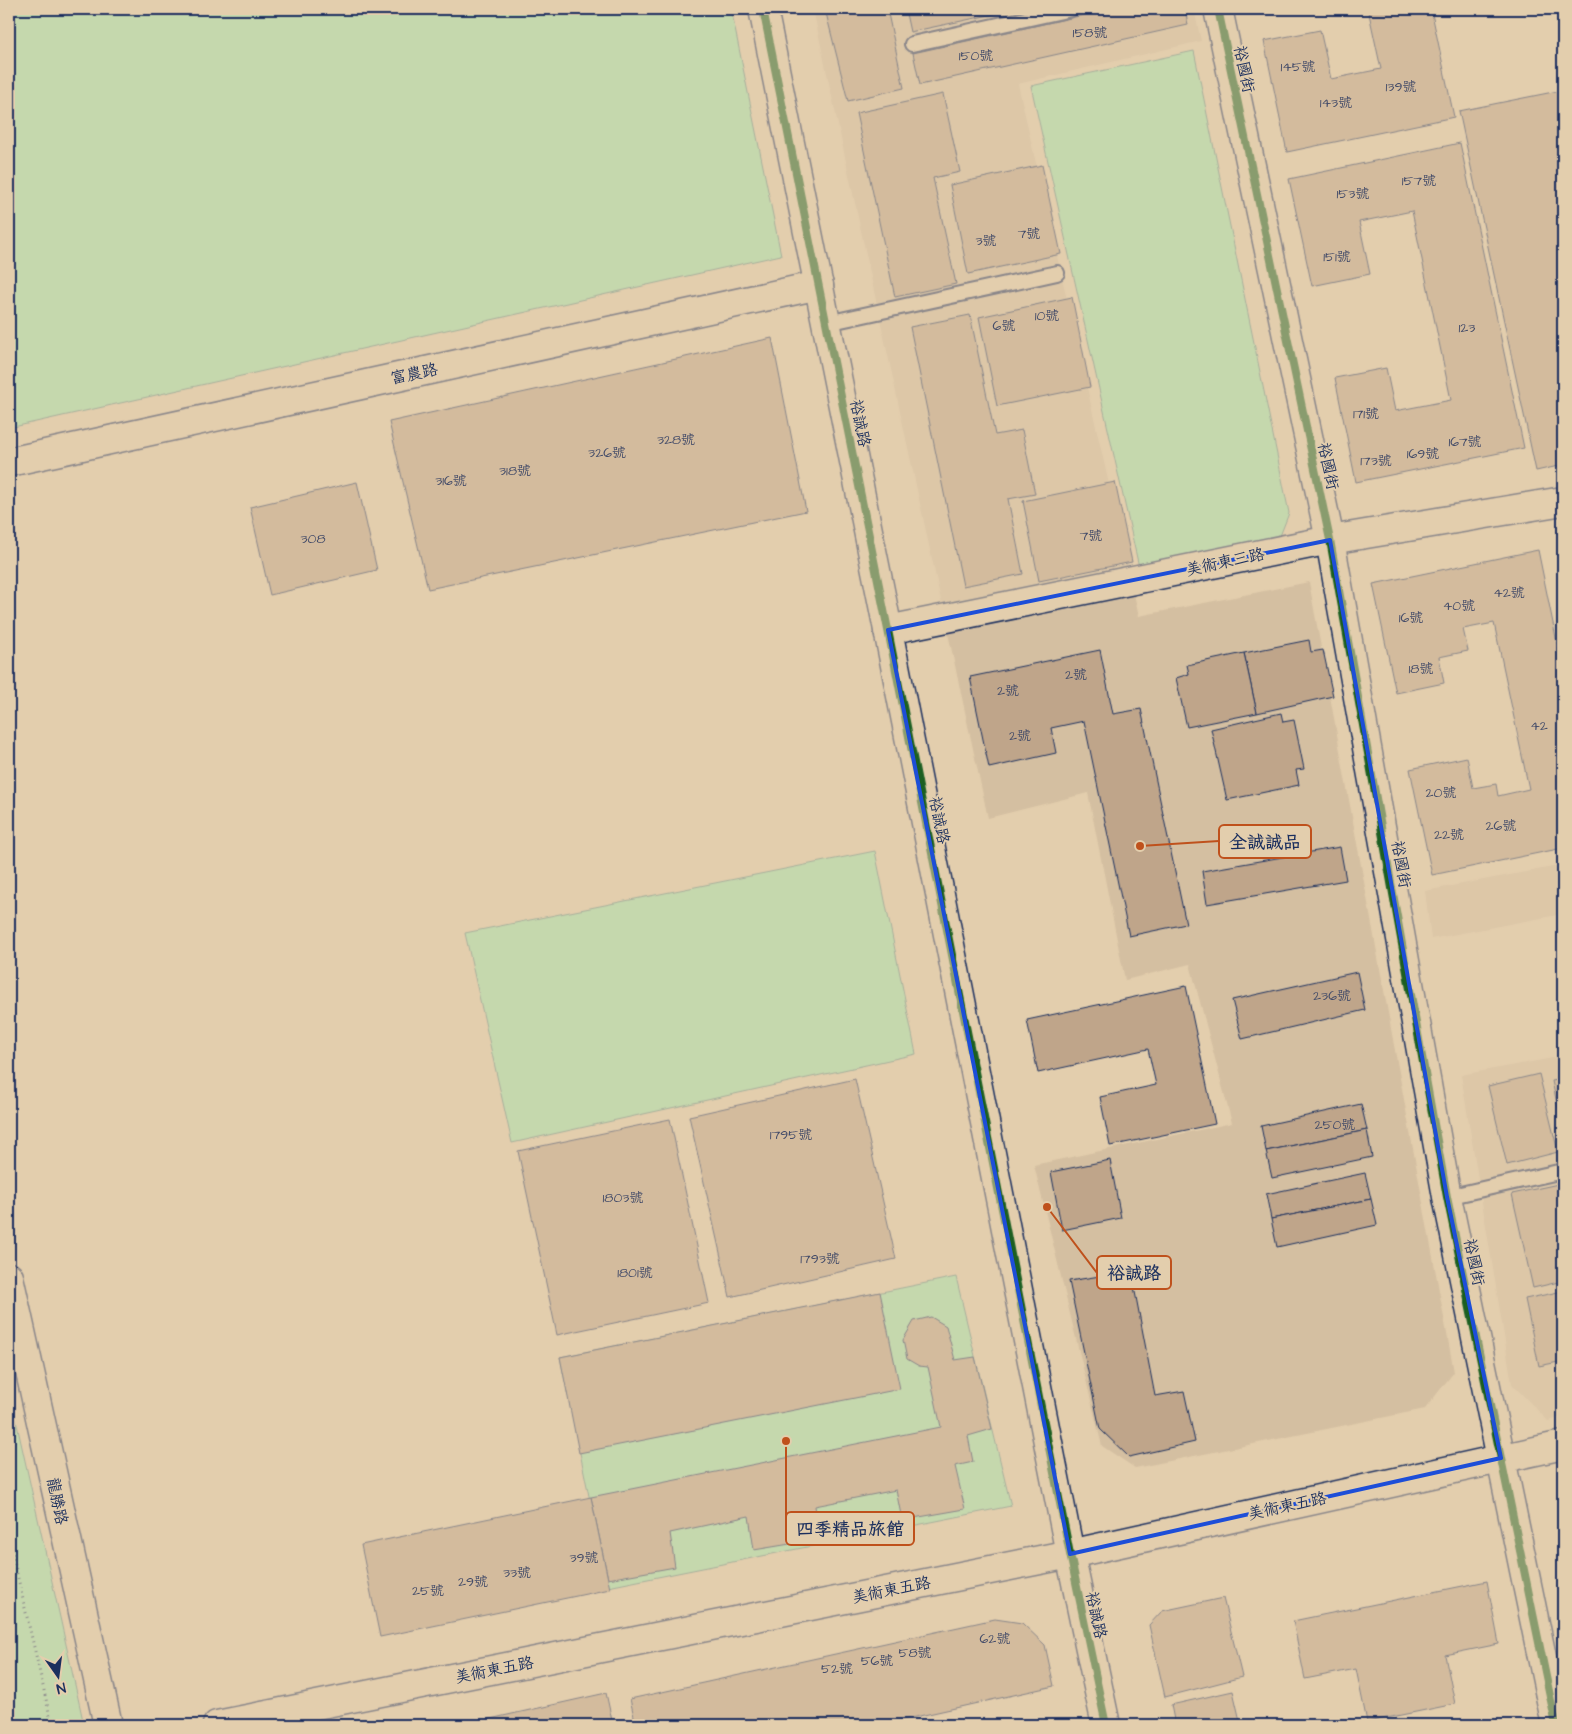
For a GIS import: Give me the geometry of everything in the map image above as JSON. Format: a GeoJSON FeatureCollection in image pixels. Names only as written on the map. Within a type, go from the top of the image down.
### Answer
{"type":"FeatureCollection","features":[{"type":"Feature","properties":{"kind":"street","name":"裕誠路"},"geometry":{"type":"LineString","coordinates":[[763,9],[820,285],[1070,1554],[1106,1725]]}},
{"type":"Feature","properties":{"kind":"street","name":"裕國街"},"geometry":{"type":"LineString","coordinates":[[1218,9],[1330,540],[1447,1197],[1556,1725]]}},
{"type":"Feature","properties":{"kind":"street","name":"富農路"},"geometry":{"type":"LineString","coordinates":[[9,462],[820,285]]}},
{"type":"Feature","properties":{"kind":"street","name":"美術東三路"},"geometry":{"type":"LineString","coordinates":[[888,630],[1330,540],[1563,501]]}},
{"type":"Feature","properties":{"kind":"street","name":"龍勝路"},"geometry":{"type":"LineString","coordinates":[[9,1276],[108,1725]]}},
{"type":"Feature","properties":{"kind":"street","name":"美術東五路"},"geometry":{"type":"LineString","coordinates":[[217,1725],[1070,1554],[1563,1445]]}},
{"type":"Feature","properties":{"kind":"lane"},"geometry":{"type":"LineString","coordinates":[[912,44],[1071,9]]}},
{"type":"Feature","properties":{"kind":"lane"},"geometry":{"type":"LineString","coordinates":[[827,323],[1057,273]]}},
{"type":"Feature","properties":{"kind":"lane"},"geometry":{"type":"LineString","coordinates":[[1447,1197],[1563,1171]]}},
{"type":"Feature","properties":{"kind":"path"},"geometry":{"type":"LineString","coordinates":[[9,1539],[52,1725]]}},
{"type":"Feature","properties":{"kind":"highlighted area"},"geometry":{"type":"Polygon","coordinates":[[[1330,540],[1447,1197],[1501,1458],[1070,1554],[888,630],[1330,540]]]}},
{"type":"Feature","properties":{"kind":"shaded area"},"geometry":{"type":"Polygon","coordinates":[[[813,9],[1194,9],[1201,41],[1018,84],[1139,616],[1309,582],[1454,1372],[1425,1409],[1135,1468],[1102,1446],[1034,1165],[1232,1123],[1190,964],[1125,980],[1088,793],[988,818],[813,9]]]}},
{"type":"Feature","properties":{"kind":"shaded area"},"geometry":{"type":"Polygon","coordinates":[[[1563,865],[1563,914],[1431,939],[1425,891],[1563,865]]]}},
{"type":"Feature","properties":{"kind":"shaded area"},"geometry":{"type":"Polygon","coordinates":[[[1563,1056],[1563,1417],[1548,1421],[1512,1384],[1461,1075],[1563,1056]]]}},
{"type":"Feature","properties":{"kind":"green space"},"geometry":{"type":"Polygon","coordinates":[[[9,9],[731,9],[781,255],[9,428],[9,9]]]}},
{"type":"Feature","properties":{"kind":"green space"},"geometry":{"type":"Polygon","coordinates":[[[1194,51],[1289,513],[1280,536],[1139,567],[1031,86],[1194,51]]]}},
{"type":"Feature","properties":{"kind":"green space"},"geometry":{"type":"Polygon","coordinates":[[[875,851],[916,1054],[512,1143],[465,933],[875,851]]]}},
{"type":"Feature","properties":{"kind":"green space"},"geometry":{"type":"Polygon","coordinates":[[[956,1277],[1011,1506],[608,1587],[560,1357],[956,1277]]]}},
{"type":"Feature","properties":{"kind":"green space"},"geometry":{"type":"Polygon","coordinates":[[[9,1389],[84,1725],[9,1725],[9,1389]]]}},
{"type":"Feature","properties":{"kind":"building"},"geometry":{"type":"Polygon","coordinates":[[[825,9],[887,9],[904,88],[848,101],[825,9]]]}},
{"type":"Feature","properties":{"kind":"building"},"geometry":{"type":"Polygon","coordinates":[[[905,9],[1018,9],[910,32],[905,9]]]}},
{"type":"Feature","properties":{"kind":"building"},"geometry":{"type":"Polygon","coordinates":[[[1111,9],[1185,9],[1188,25],[920,85],[913,53],[1111,9]]]}},
{"type":"Feature","properties":{"kind":"building"},"geometry":{"type":"Polygon","coordinates":[[[1368,9],[1431,9],[1454,117],[1287,152],[1264,41],[1320,30],[1331,79],[1381,69],[1368,9]]]}},
{"type":"Feature","properties":{"kind":"building"},"geometry":{"type":"Polygon","coordinates":[[[1563,90],[1563,465],[1536,471],[1459,111],[1563,90]]]}},
{"type":"Feature","properties":{"kind":"building"},"geometry":{"type":"Polygon","coordinates":[[[943,94],[960,172],[933,178],[956,284],[895,297],[856,113],[943,94]]]}},
{"type":"Feature","properties":{"kind":"building"},"geometry":{"type":"Polygon","coordinates":[[[1460,143],[1524,448],[1356,482],[1335,378],[1386,368],[1395,411],[1451,400],[1412,211],[1359,222],[1370,274],[1312,286],[1289,179],[1460,143]]]}},
{"type":"Feature","properties":{"kind":"building"},"geometry":{"type":"Polygon","coordinates":[[[1042,165],[1061,254],[968,274],[950,185],[1042,165]]]}},
{"type":"Feature","properties":{"kind":"building"},"geometry":{"type":"Polygon","coordinates":[[[1072,297],[1090,387],[997,406],[979,317],[1072,297]]]}},
{"type":"Feature","properties":{"kind":"building"},"geometry":{"type":"Polygon","coordinates":[[[970,315],[995,435],[1022,430],[1035,494],[1008,499],[1023,574],[963,586],[910,327],[970,315]]]}},
{"type":"Feature","properties":{"kind":"building"},"geometry":{"type":"Polygon","coordinates":[[[772,338],[806,511],[428,589],[389,422],[772,338]]]}},
{"type":"Feature","properties":{"kind":"building"},"geometry":{"type":"Polygon","coordinates":[[[357,482],[377,570],[270,595],[250,507],[357,482]]]}},
{"type":"Feature","properties":{"kind":"building"},"geometry":{"type":"Polygon","coordinates":[[[1115,482],[1132,562],[1039,581],[1023,501],[1115,482]]]}},
{"type":"Feature","properties":{"kind":"building"},"geometry":{"type":"Polygon","coordinates":[[[1538,550],[1563,672],[1563,848],[1432,875],[1410,769],[1467,757],[1473,788],[1496,784],[1498,796],[1529,789],[1494,623],[1463,629],[1468,651],[1439,657],[1444,683],[1396,693],[1373,584],[1538,550]]]}},
{"type":"Feature","properties":{"kind":"building"},"geometry":{"type":"Polygon","coordinates":[[[1309,640],[1311,652],[1323,650],[1333,696],[1257,713],[1244,653],[1309,640]]]}},
{"type":"Feature","properties":{"kind":"building"},"geometry":{"type":"Polygon","coordinates":[[[1100,650],[1113,714],[1141,709],[1186,924],[1129,936],[1084,721],[1051,728],[1056,753],[989,768],[970,677],[1100,650]]]}},
{"type":"Feature","properties":{"kind":"building"},"geometry":{"type":"Polygon","coordinates":[[[1244,653],[1257,713],[1187,727],[1176,678],[1189,674],[1187,665],[1244,653]]]}},
{"type":"Feature","properties":{"kind":"building"},"geometry":{"type":"Polygon","coordinates":[[[1281,713],[1283,722],[1294,720],[1304,769],[1296,770],[1299,785],[1227,800],[1211,729],[1281,713]]]}},
{"type":"Feature","properties":{"kind":"building"},"geometry":{"type":"Polygon","coordinates":[[[1340,847],[1346,880],[1207,904],[1202,871],[1340,847]]]}},
{"type":"Feature","properties":{"kind":"building"},"geometry":{"type":"Polygon","coordinates":[[[1357,972],[1365,1010],[1242,1039],[1232,1000],[1357,972]]]}},
{"type":"Feature","properties":{"kind":"building"},"geometry":{"type":"Polygon","coordinates":[[[1186,986],[1215,1124],[1110,1146],[1100,1097],[1156,1085],[1148,1049],[1038,1073],[1027,1020],[1186,986]]]}},
{"type":"Feature","properties":{"kind":"building"},"geometry":{"type":"Polygon","coordinates":[[[1539,1074],[1558,1152],[1507,1165],[1488,1086],[1539,1074]]]}},
{"type":"Feature","properties":{"kind":"building"},"geometry":{"type":"Polygon","coordinates":[[[855,1079],[896,1259],[730,1297],[689,1116],[855,1079]]]}},
{"type":"Feature","properties":{"kind":"building"},"geometry":{"type":"Polygon","coordinates":[[[1563,1079],[1563,1131],[1552,1081],[1563,1079]]]}},
{"type":"Feature","properties":{"kind":"building"},"geometry":{"type":"Polygon","coordinates":[[[1361,1104],[1367,1130],[1266,1151],[1261,1126],[1361,1104]]]}},
{"type":"Feature","properties":{"kind":"building"},"geometry":{"type":"Polygon","coordinates":[[[670,1119],[709,1303],[557,1335],[518,1151],[670,1119]]]}},
{"type":"Feature","properties":{"kind":"building"},"geometry":{"type":"Polygon","coordinates":[[[1367,1130],[1372,1157],[1272,1178],[1266,1151],[1367,1130]]]}},
{"type":"Feature","properties":{"kind":"building"},"geometry":{"type":"Polygon","coordinates":[[[1110,1160],[1121,1218],[1062,1230],[1051,1172],[1110,1160]]]}},
{"type":"Feature","properties":{"kind":"building"},"geometry":{"type":"Polygon","coordinates":[[[1365,1173],[1371,1199],[1271,1219],[1266,1194],[1365,1173]]]}},
{"type":"Feature","properties":{"kind":"building"},"geometry":{"type":"Polygon","coordinates":[[[1563,1183],[1563,1281],[1533,1288],[1512,1194],[1563,1183]]]}},
{"type":"Feature","properties":{"kind":"building"},"geometry":{"type":"Polygon","coordinates":[[[1371,1199],[1377,1225],[1277,1247],[1271,1219],[1371,1199]]]}},
{"type":"Feature","properties":{"kind":"building"},"geometry":{"type":"Polygon","coordinates":[[[1131,1271],[1155,1396],[1184,1391],[1195,1442],[1129,1457],[1100,1429],[1069,1281],[1131,1271]]]}},
{"type":"Feature","properties":{"kind":"building"},"geometry":{"type":"Polygon","coordinates":[[[1563,1291],[1563,1361],[1539,1366],[1525,1299],[1563,1291]]]}},
{"type":"Feature","properties":{"kind":"building"},"geometry":{"type":"Polygon","coordinates":[[[880,1292],[900,1389],[579,1453],[560,1357],[880,1292]]]}},
{"type":"Feature","properties":{"kind":"building"},"geometry":{"type":"Polygon","coordinates":[[[931,1317],[946,1326],[955,1360],[975,1357],[992,1429],[968,1436],[973,1462],[955,1466],[965,1509],[902,1520],[896,1490],[815,1506],[820,1539],[754,1550],[749,1516],[670,1533],[675,1567],[608,1579],[591,1497],[941,1427],[928,1367],[919,1366],[907,1359],[903,1340],[914,1321],[931,1317]]]}},
{"type":"Feature","properties":{"kind":"building"},"geometry":{"type":"Polygon","coordinates":[[[591,1497],[610,1589],[380,1637],[361,1545],[591,1497]]]}},
{"type":"Feature","properties":{"kind":"building"},"geometry":{"type":"Polygon","coordinates":[[[1487,1581],[1499,1644],[1445,1655],[1455,1704],[1367,1722],[1356,1669],[1305,1679],[1293,1621],[1487,1581]]]}},
{"type":"Feature","properties":{"kind":"building"},"geometry":{"type":"Polygon","coordinates":[[[1223,1598],[1242,1677],[1165,1697],[1149,1625],[1162,1611],[1223,1598]]]}},
{"type":"Feature","properties":{"kind":"building"},"geometry":{"type":"Polygon","coordinates":[[[995,1619],[1022,1623],[1045,1645],[1054,1686],[879,1725],[636,1725],[630,1699],[995,1619]]]}},
{"type":"Feature","properties":{"kind":"building"},"geometry":{"type":"Polygon","coordinates":[[[1233,1691],[1241,1725],[1175,1725],[1171,1705],[1233,1691]]]}},
{"type":"Feature","properties":{"kind":"building"},"geometry":{"type":"Polygon","coordinates":[[[606,1693],[613,1725],[463,1725],[606,1693]]]}},
{"type":"Feature","properties":{"kind":"cycle path"},"geometry":{"type":"LineString","coordinates":[[763,9],[888,630],[1070,1554],[1106,1725]]}},
{"type":"Feature","properties":{"kind":"cycle path"},"geometry":{"type":"LineString","coordinates":[[1218,9],[1330,540],[1447,1197],[1556,1725]]}},
{"type":"Feature","properties":{"kind":"place","name":"全誠誠品"},"geometry":{"type":"Point","coordinates":[1140,846]}},
{"type":"Feature","properties":{"kind":"place","name":"裕誠路"},"geometry":{"type":"Point","coordinates":[1047,1207]}},
{"type":"Feature","properties":{"kind":"place","name":"四季精品旅館"},"geometry":{"type":"Point","coordinates":[786,1441]}}]}
